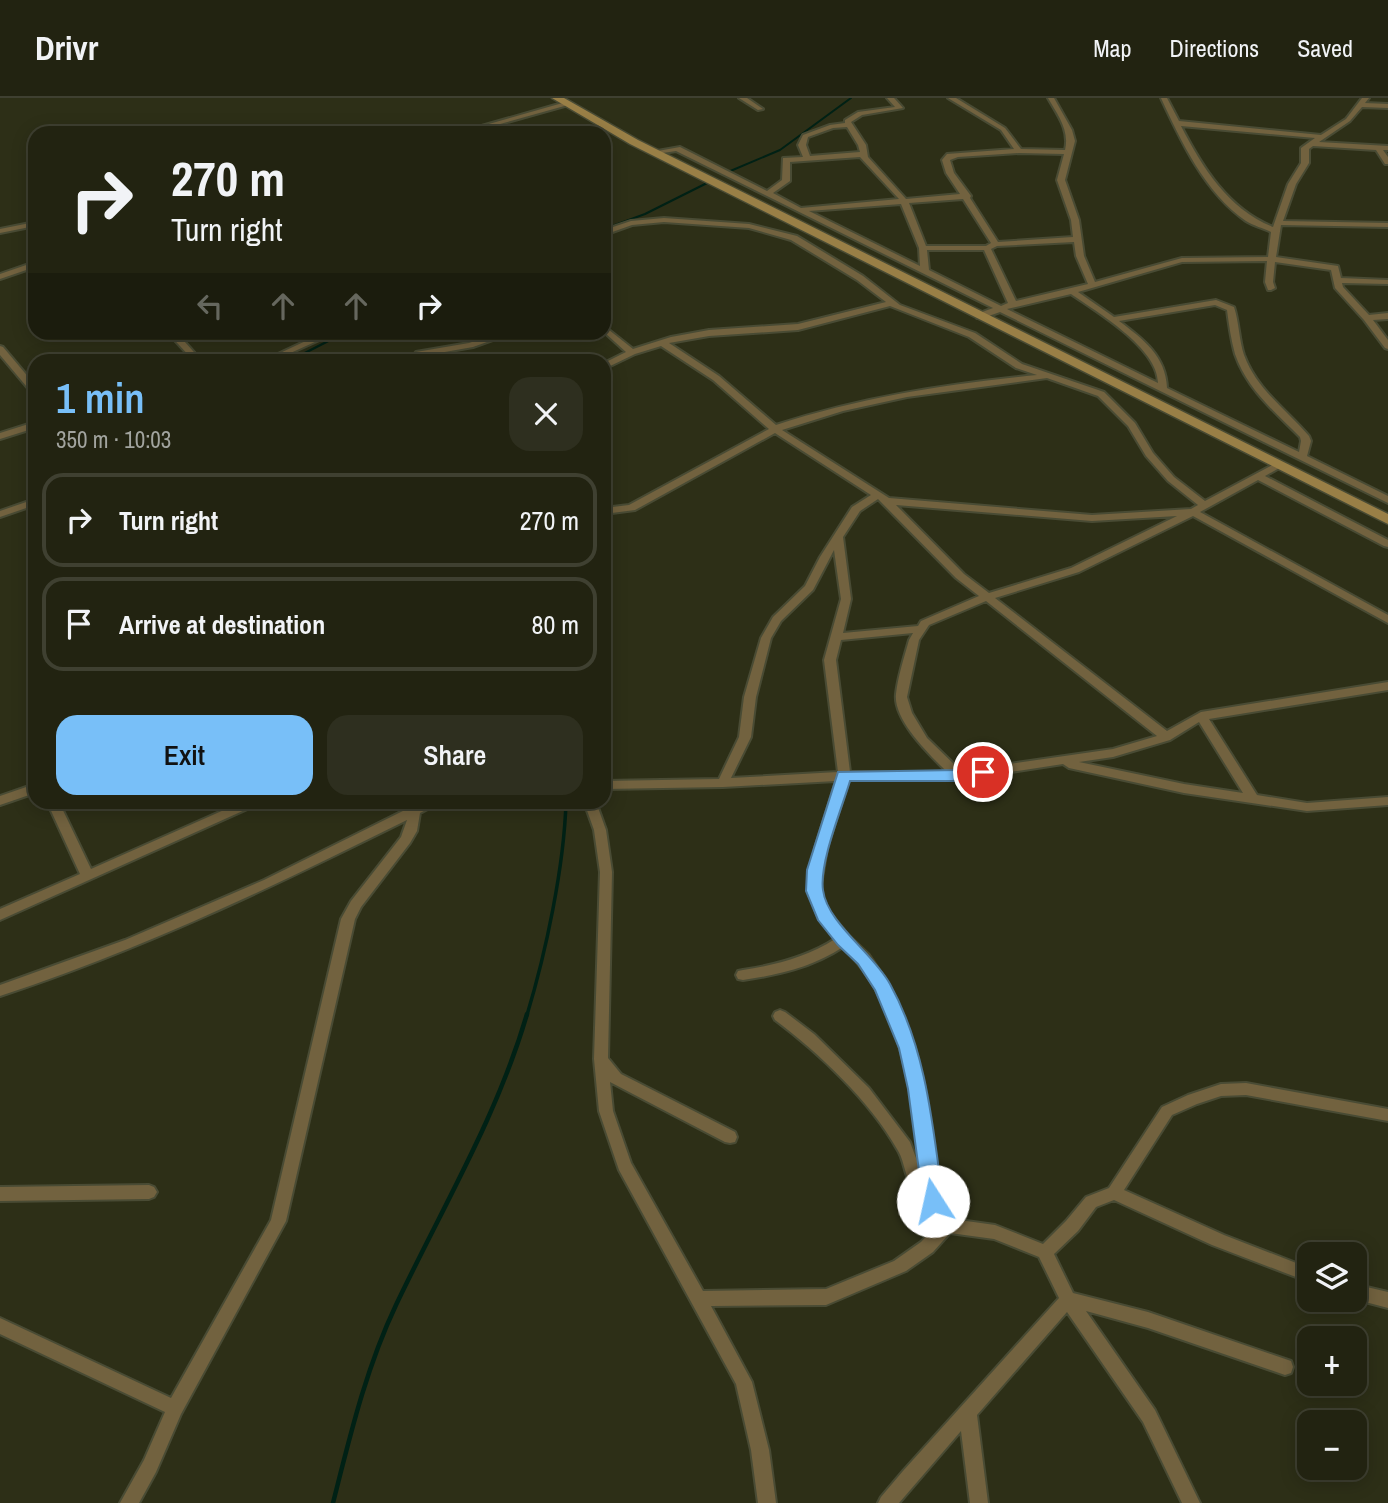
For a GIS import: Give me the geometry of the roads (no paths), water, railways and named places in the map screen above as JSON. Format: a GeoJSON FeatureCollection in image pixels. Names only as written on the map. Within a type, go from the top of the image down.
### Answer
{"type":"FeatureCollection","features":[{"type":"Feature","properties":{"kind":"main road"},"geometry":{"type":"LineString","coordinates":[[561,101],[608,126]]}},
{"type":"Feature","properties":{"kind":"main road"},"geometry":{"type":"LineString","coordinates":[[611,128],[1388,520]]}},
{"type":"Feature","properties":{"kind":"street"},"geometry":{"type":"LineString","coordinates":[[742,98],[760,109]]}},
{"type":"Feature","properties":{"kind":"street"},"geometry":{"type":"LineString","coordinates":[[890,98],[900,108],[847,119],[864,154],[904,201],[923,248],[925,272]]}},
{"type":"Feature","properties":{"kind":"street"},"geometry":{"type":"LineString","coordinates":[[951,98],[1003,129],[1019,151]]}},
{"type":"Feature","properties":{"kind":"street"},"geometry":{"type":"LineString","coordinates":[[1051,98],[1069,130],[1071,141],[1060,176],[1078,239],[1079,252],[1092,285]]}},
{"type":"Feature","properties":{"kind":"street"},"geometry":{"type":"LineString","coordinates":[[1164,98],[1213,184],[1247,218],[1276,227],[1388,226]]}},
{"type":"Feature","properties":{"kind":"street"},"geometry":{"type":"LineString","coordinates":[[1271,288],[1271,259],[1276,227],[1292,184],[1305,163],[1305,148],[1348,120],[1366,98]]}},
{"type":"Feature","properties":{"kind":"street"},"geometry":{"type":"LineString","coordinates":[[484,126],[561,101]]}},
{"type":"Feature","properties":{"kind":"street"},"geometry":{"type":"LineString","coordinates":[[1360,105],[1388,107]]}},
{"type":"Feature","properties":{"kind":"street"},"geometry":{"type":"LineString","coordinates":[[1176,123],[1322,137]]}},
{"type":"Feature","properties":{"kind":"street"},"geometry":{"type":"LineString","coordinates":[[807,158],[802,145],[805,136],[832,126],[849,125]]}},
{"type":"Feature","properties":{"kind":"street"},"geometry":{"type":"LineString","coordinates":[[1310,144],[1388,148]]}},
{"type":"Feature","properties":{"kind":"street"},"geometry":{"type":"LineString","coordinates":[[1378,147],[1388,162]]}},
{"type":"Feature","properties":{"kind":"street"},"geometry":{"type":"LineString","coordinates":[[656,152],[677,149],[1388,500]]}},
{"type":"Feature","properties":{"kind":"street"},"geometry":{"type":"LineString","coordinates":[[996,244],[950,173],[947,158],[1019,151],[1068,152]]}},
{"type":"Feature","properties":{"kind":"street"},"geometry":{"type":"LineString","coordinates":[[767,194],[786,181],[786,160],[864,154]]}},
{"type":"Feature","properties":{"kind":"street"},"geometry":{"type":"LineString","coordinates":[[799,210],[967,196]]}},
{"type":"Feature","properties":{"kind":"street"},"geometry":{"type":"LineString","coordinates":[[611,230],[631,223],[664,220],[749,226],[794,238],[860,278],[892,303],[972,335],[1019,366],[1101,394],[1132,425],[1149,454],[1171,479],[1205,505]]}},
{"type":"Feature","properties":{"kind":"street"},"geometry":{"type":"LineString","coordinates":[[794,238],[822,221]]}},
{"type":"Feature","properties":{"kind":"street"},"geometry":{"type":"LineString","coordinates":[[0,231],[28,225]]}},
{"type":"Feature","properties":{"kind":"street"},"geometry":{"type":"LineString","coordinates":[[923,248],[987,248],[996,244],[1078,239]]}},
{"type":"Feature","properties":{"kind":"street"},"geometry":{"type":"LineString","coordinates":[[987,248],[1013,303]]}},
{"type":"Feature","properties":{"kind":"street"},"geometry":{"type":"LineString","coordinates":[[980,316],[1013,303],[1072,291],[1174,261],[1271,259],[1332,267],[1339,280],[1339,288],[1388,346]]}},
{"type":"Feature","properties":{"kind":"street"},"geometry":{"type":"LineString","coordinates":[[0,277],[28,267]]}},
{"type":"Feature","properties":{"kind":"street"},"geometry":{"type":"LineString","coordinates":[[1339,280],[1388,282]]}},
{"type":"Feature","properties":{"kind":"street"},"geometry":{"type":"LineString","coordinates":[[1072,291],[1113,320],[1157,362],[1162,371],[1163,389]]}},
{"type":"Feature","properties":{"kind":"street"},"geometry":{"type":"LineString","coordinates":[[1113,320],[1216,302],[1227,305],[1231,309],[1238,349],[1248,375],[1304,436],[1306,441],[1302,458]]}},
{"type":"Feature","properties":{"kind":"street"},"geometry":{"type":"LineString","coordinates":[[611,362],[663,342],[738,330],[787,329],[892,303]]}},
{"type":"Feature","properties":{"kind":"street"},"geometry":{"type":"LineString","coordinates":[[1367,318],[1388,316]]}},
{"type":"Feature","properties":{"kind":"street"},"geometry":{"type":"LineString","coordinates":[[611,334],[632,352]]}},
{"type":"Feature","properties":{"kind":"street"},"geometry":{"type":"LineString","coordinates":[[178,340],[191,354]]}},
{"type":"Feature","properties":{"kind":"street"},"geometry":{"type":"LineString","coordinates":[[283,354],[314,340]]}},
{"type":"Feature","properties":{"kind":"street"},"geometry":{"type":"LineString","coordinates":[[419,354],[486,340]]}},
{"type":"Feature","properties":{"kind":"street"},"geometry":{"type":"LineString","coordinates":[[663,342],[716,379],[775,429],[882,498],[960,576],[1166,737]]}},
{"type":"Feature","properties":{"kind":"street"},"geometry":{"type":"LineString","coordinates":[[0,349],[28,383]]}},
{"type":"Feature","properties":{"kind":"street"},"geometry":{"type":"LineString","coordinates":[[611,510],[631,508],[775,429],[915,392],[1046,377]]}},
{"type":"Feature","properties":{"kind":"street"},"geometry":{"type":"LineString","coordinates":[[0,436],[28,427]]}},
{"type":"Feature","properties":{"kind":"street"},"geometry":{"type":"LineString","coordinates":[[958,776],[923,741],[906,713],[901,697],[914,640],[920,629],[931,620],[987,597],[1074,570],[1193,512],[1278,465]]}},
{"type":"Feature","properties":{"kind":"street"},"geometry":{"type":"LineString","coordinates":[[1257,476],[1388,544]]}},
{"type":"Feature","properties":{"kind":"street"},"geometry":{"type":"LineString","coordinates":[[723,783],[745,737],[750,697],[766,638],[777,619],[809,588],[856,509],[882,498],[1092,518],[1193,512],[1388,620]]}},
{"type":"Feature","properties":{"kind":"street"},"geometry":{"type":"LineString","coordinates":[[0,513],[28,504]]}},
{"type":"Feature","properties":{"kind":"street"},"geometry":{"type":"LineString","coordinates":[[838,538],[846,598],[830,660],[844,776],[821,848],[814,891],[824,915],[864,960],[883,987],[908,1048],[918,1089],[933,1201]]}},
{"type":"Feature","properties":{"kind":"street"},"geometry":{"type":"LineString","coordinates":[[836,637],[920,629]]}},
{"type":"Feature","properties":{"kind":"street"},"geometry":{"type":"LineString","coordinates":[[611,785],[723,783],[844,776],[958,776],[1113,754],[1166,737],[1201,716],[1388,686]]}},
{"type":"Feature","properties":{"kind":"street"},"geometry":{"type":"LineString","coordinates":[[1201,716],[1254,799]]}},
{"type":"Feature","properties":{"kind":"street"},"geometry":{"type":"LineString","coordinates":[[1059,762],[1129,775],[1184,790],[1307,807],[1388,801]]}},
{"type":"Feature","properties":{"kind":"street"},"geometry":{"type":"LineString","coordinates":[[0,801],[28,791]]}},
{"type":"Feature","properties":{"kind":"street"},"geometry":{"type":"LineString","coordinates":[[57,809],[88,875]]}},
{"type":"Feature","properties":{"kind":"street"},"geometry":{"type":"LineString","coordinates":[[0,915],[236,809]]}},
{"type":"Feature","properties":{"kind":"street"},"geometry":{"type":"LineString","coordinates":[[0,991],[155,933],[269,883],[418,809]]}},
{"type":"Feature","properties":{"kind":"street"},"geometry":{"type":"LineString","coordinates":[[592,809],[600,830],[606,872],[601,1059],[606,1111],[624,1165],[744,1382],[761,1450],[767,1503]]}},
{"type":"Feature","properties":{"kind":"street"},"geometry":{"type":"LineString","coordinates":[[129,1503],[150,1466],[175,1408],[278,1221],[348,919],[356,904],[406,840],[411,831],[414,811]]}},
{"type":"Feature","properties":{"kind":"street"},"geometry":{"type":"LineString","coordinates":[[743,975],[776,970],[798,963],[825,953],[844,940]]}},
{"type":"Feature","properties":{"kind":"street"},"geometry":{"type":"LineString","coordinates":[[780,1016],[809,1038],[864,1092],[905,1147],[915,1177],[947,1225]]}},
{"type":"Feature","properties":{"kind":"street"},"geometry":{"type":"LineString","coordinates":[[601,1059],[617,1078],[730,1138]]}},
{"type":"Feature","properties":{"kind":"street"},"geometry":{"type":"LineString","coordinates":[[1045,1252],[1072,1226],[1091,1202],[1114,1194],[1167,1111],[1221,1090],[1246,1089],[1388,1115]]}},
{"type":"Feature","properties":{"kind":"street"},"geometry":{"type":"LineString","coordinates":[[0,1194],[149,1192]]}},
{"type":"Feature","properties":{"kind":"street"},"geometry":{"type":"LineString","coordinates":[[1114,1194],[1218,1240],[1297,1270]]}},
{"type":"Feature","properties":{"kind":"street"},"geometry":{"type":"LineString","coordinates":[[698,1299],[826,1297],[900,1266],[927,1247],[947,1225]]}},
{"type":"Feature","properties":{"kind":"street"},"geometry":{"type":"LineString","coordinates":[[947,1225],[995,1232],[1045,1252],[1068,1299],[1149,1416],[1191,1503]]}},
{"type":"Feature","properties":{"kind":"street"},"geometry":{"type":"LineString","coordinates":[[1367,1294],[1388,1300]]}},
{"type":"Feature","properties":{"kind":"street"},"geometry":{"type":"LineString","coordinates":[[1068,1299],[1148,1320],[1285,1367]]}},
{"type":"Feature","properties":{"kind":"street"},"geometry":{"type":"LineString","coordinates":[[887,1503],[919,1463],[968,1415],[1031,1346],[1068,1299]]}},
{"type":"Feature","properties":{"kind":"street"},"geometry":{"type":"LineString","coordinates":[[0,1326],[175,1408]]}},
{"type":"Feature","properties":{"kind":"street"},"geometry":{"type":"LineString","coordinates":[[968,1415],[979,1503]]}},
{"type":"Feature","properties":{"kind":"waterway"},"geometry":{"type":"LineString","coordinates":[[728,172],[780,150],[851,98]]}},
{"type":"Feature","properties":{"kind":"waterway"},"geometry":{"type":"LineString","coordinates":[[611,226],[645,214],[707,183]]}},
{"type":"Feature","properties":{"kind":"waterway"},"geometry":{"type":"LineString","coordinates":[[303,354],[330,340]]}},
{"type":"Feature","properties":{"kind":"waterway"},"geometry":{"type":"LineString","coordinates":[[527,1015],[553,909],[566,809]]}},
{"type":"Feature","properties":{"kind":"waterway"},"geometry":{"type":"LineString","coordinates":[[333,1503],[360,1402],[385,1329],[468,1162],[515,1052],[527,1014]]}}]}
